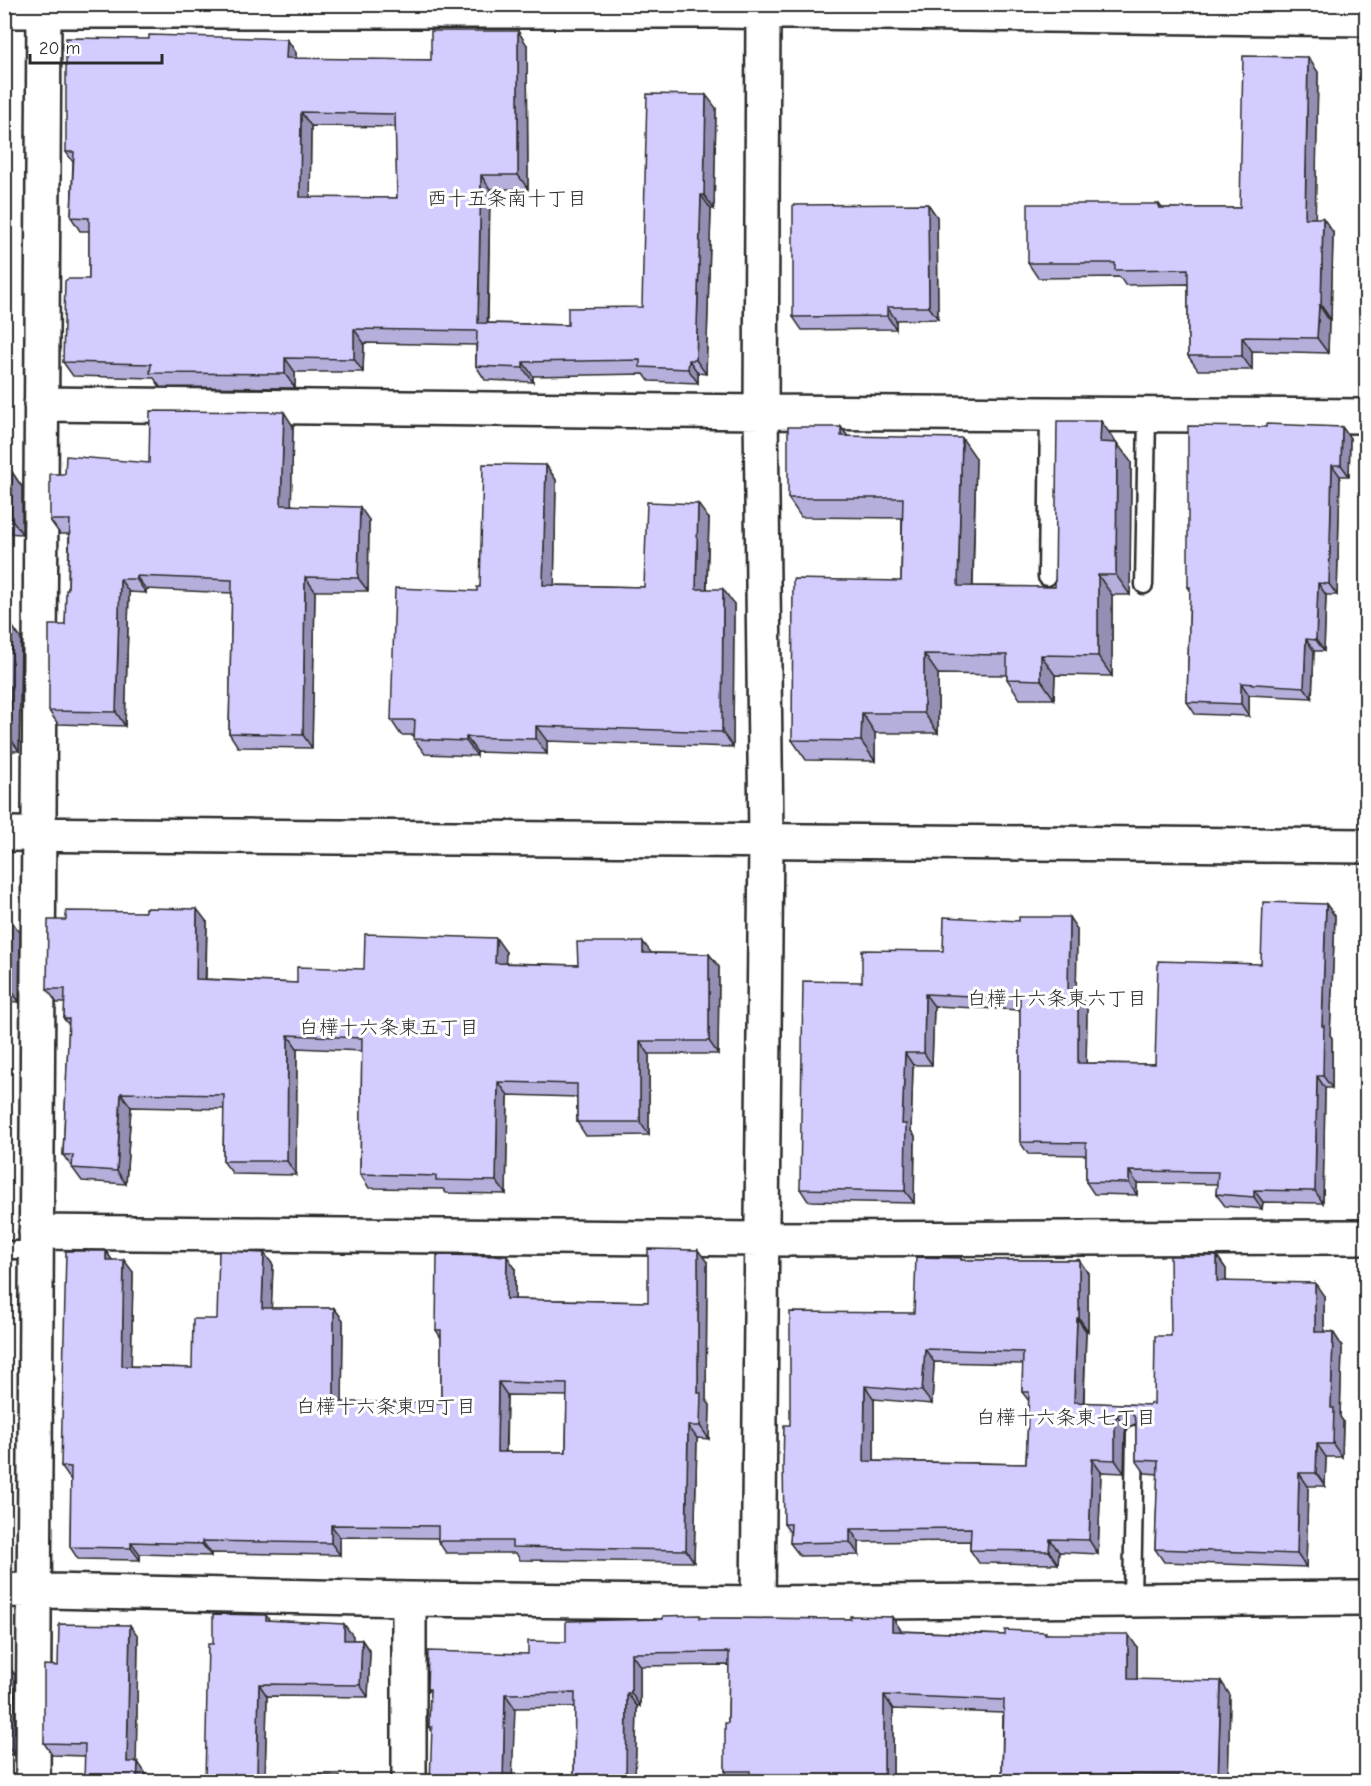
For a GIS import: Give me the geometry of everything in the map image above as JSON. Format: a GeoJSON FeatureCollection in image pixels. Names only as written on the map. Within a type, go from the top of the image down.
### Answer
{"type":"FeatureCollection","features":[{"type":"Feature","properties":{"kind":"street"},"geometry":{"type":"LineString","coordinates":[[4,11],[763,12],[1366,19]]}},
{"type":"Feature","properties":{"kind":"street"},"geometry":{"type":"LineString","coordinates":[[33,1782],[20,1590],[26,1244],[40,835],[44,11]]}},
{"type":"Feature","properties":{"kind":"street"},"geometry":{"type":"LineString","coordinates":[[758,1603],[766,842],[761,412],[763,12]]}},
{"type":"Feature","properties":{"kind":"street"},"geometry":{"type":"LineString","coordinates":[[41,404],[1366,416]]}},
{"type":"Feature","properties":{"kind":"street"},"geometry":{"type":"LineString","coordinates":[[4,834],[1366,846]]}},
{"type":"Feature","properties":{"kind":"street"},"geometry":{"type":"LineString","coordinates":[[26,1244],[1366,1237]]}},
{"type":"Feature","properties":{"kind":"street"},"geometry":{"type":"LineString","coordinates":[[20,1590],[409,1599],[758,1603],[1366,1598]]}},
{"type":"Feature","properties":{"kind":"street"},"geometry":{"type":"LineString","coordinates":[[409,1599],[409,1782]]}},
{"type":"Feature","properties":{"kind":"lane"},"geometry":{"type":"LineString","coordinates":[[1047,578],[1049,414]]}},
{"type":"Feature","properties":{"kind":"lane"},"geometry":{"type":"LineString","coordinates":[[1144,585],[1146,415]]}},
{"type":"Feature","properties":{"kind":"lane"},"geometry":{"type":"LineString","coordinates":[[1132,1599],[1136,1434]]}},
{"type":"Feature","properties":{"kind":"building"},"geometry":{"type":"Polygon","coordinates":[[[431,31],[518,31],[518,175],[481,175],[478,323],[568,325],[568,308],[642,307],[647,94],[706,95],[696,360],[689,360],[688,369],[640,367],[640,360],[523,362],[523,368],[476,366],[477,331],[354,329],[354,359],[285,358],[285,374],[150,373],[151,364],[63,362],[65,281],[89,279],[89,218],[71,217],[74,152],[66,152],[66,38],[149,39],[149,35],[287,39],[286,58],[431,60],[431,31]],[[301,112],[300,197],[397,198],[395,114],[301,112]]]}},
{"type":"Feature","properties":{"kind":"building"},"geometry":{"type":"Polygon","coordinates":[[[1243,56],[1308,57],[1305,218],[1323,218],[1321,305],[1319,305],[1317,338],[1242,337],[1242,356],[1188,356],[1188,269],[1115,270],[1115,263],[1028,263],[1028,204],[1159,204],[1159,208],[1240,208],[1243,56]]]}},
{"type":"Feature","properties":{"kind":"building"},"geometry":{"type":"Polygon","coordinates":[[[928,204],[929,307],[887,307],[887,316],[793,317],[793,205],[928,204]]]}},
{"type":"Feature","properties":{"kind":"building"},"geometry":{"type":"Polygon","coordinates":[[[150,411],[284,412],[281,505],[360,507],[358,578],[305,577],[303,735],[229,733],[232,580],[136,576],[136,579],[120,579],[116,712],[49,711],[49,625],[65,625],[70,520],[50,520],[50,474],[65,474],[66,456],[149,463],[150,411]]]}},
{"type":"Feature","properties":{"kind":"building"},"geometry":{"type":"Polygon","coordinates":[[[1057,421],[1101,421],[1100,442],[1117,443],[1116,575],[1098,575],[1098,656],[1041,655],[1041,680],[1007,679],[1007,655],[924,654],[924,713],[862,713],[861,741],[792,740],[793,579],[901,581],[903,498],[788,498],[788,427],[841,427],[841,436],[962,438],[958,586],[1055,587],[1057,421]]]}},
{"type":"Feature","properties":{"kind":"building"},"geometry":{"type":"Polygon","coordinates":[[[1266,424],[1342,427],[1341,465],[1332,465],[1329,584],[1318,583],[1316,640],[1306,639],[1304,687],[1241,683],[1241,704],[1187,702],[1190,587],[1188,587],[1188,426],[1266,427],[1266,424]]]}},
{"type":"Feature","properties":{"kind":"building"},"geometry":{"type":"Polygon","coordinates":[[[483,464],[546,465],[543,585],[644,587],[647,502],[698,504],[696,589],[723,589],[722,732],[536,726],[536,739],[466,737],[466,741],[414,739],[415,720],[391,720],[395,588],[477,591],[477,587],[480,587],[483,464]]]}},
{"type":"Feature","properties":{"kind":"building"},"geometry":{"type":"Polygon","coordinates":[[[4,472],[12,472],[11,518],[4,518],[4,472]]]}},
{"type":"Feature","properties":{"kind":"building"},"geometry":{"type":"Polygon","coordinates":[[[4,626],[12,626],[10,738],[4,738],[4,626]]]}},
{"type":"Feature","properties":{"kind":"building"},"geometry":{"type":"Polygon","coordinates":[[[1263,902],[1326,904],[1322,1026],[1324,1026],[1323,1076],[1317,1076],[1315,1191],[1254,1190],[1254,1197],[1216,1194],[1218,1172],[1129,1171],[1129,1183],[1086,1182],[1086,1143],[1020,1142],[1020,998],[925,994],[924,1053],[905,1053],[902,1124],[906,1124],[905,1191],[800,1189],[803,981],[862,982],[862,950],[943,951],[944,917],[1019,921],[1019,917],[1069,917],[1068,994],[1078,994],[1078,1063],[1155,1064],[1158,961],[1261,964],[1263,902]]]}},
{"type":"Feature","properties":{"kind":"building"},"geometry":{"type":"Polygon","coordinates":[[[145,908],[197,909],[196,979],[297,983],[297,967],[364,969],[365,934],[496,938],[495,963],[578,965],[577,942],[643,942],[643,953],[709,954],[709,1041],[640,1041],[640,1122],[577,1122],[577,1084],[498,1082],[496,1181],[436,1180],[436,1176],[360,1174],[362,1038],[288,1035],[287,1161],[223,1161],[224,1095],[121,1093],[117,1171],[72,1168],[73,1155],[63,1155],[69,1019],[64,1019],[65,989],[47,989],[48,920],[66,920],[66,911],[145,912],[145,908]]]}},
{"type":"Feature","properties":{"kind":"building"},"geometry":{"type":"Polygon","coordinates":[[[4,919],[10,919],[10,988],[4,988],[4,919]]]}},
{"type":"Feature","properties":{"kind":"building"},"geometry":{"type":"Polygon","coordinates":[[[648,1249],[698,1250],[700,1426],[688,1426],[686,1550],[512,1547],[512,1541],[438,1541],[438,1526],[331,1525],[331,1543],[131,1542],[131,1548],[70,1547],[71,1467],[61,1466],[66,1251],[106,1251],[106,1260],[124,1260],[122,1366],[192,1368],[193,1319],[217,1319],[219,1251],[264,1253],[262,1308],[334,1308],[334,1402],[441,1403],[441,1330],[436,1330],[437,1255],[507,1256],[506,1299],[648,1302],[648,1249]],[[498,1382],[497,1452],[566,1452],[567,1384],[498,1382]]]}},
{"type":"Feature","properties":{"kind":"building"},"geometry":{"type":"Polygon","coordinates":[[[1170,1256],[1217,1256],[1217,1281],[1315,1283],[1315,1332],[1333,1332],[1331,1408],[1334,1408],[1333,1444],[1317,1444],[1316,1473],[1299,1473],[1297,1554],[1155,1549],[1158,1461],[1136,1460],[1136,1421],[1132,1412],[1125,1411],[1117,1415],[1115,1420],[1115,1460],[1092,1459],[1089,1540],[1050,1539],[1049,1551],[970,1550],[971,1528],[850,1529],[850,1542],[790,1543],[791,1524],[784,1524],[783,1465],[784,1425],[790,1425],[790,1312],[914,1313],[916,1257],[961,1258],[961,1260],[1079,1260],[1079,1318],[1077,1318],[1074,1402],[1154,1404],[1155,1336],[1171,1336],[1170,1256]],[[925,1349],[922,1391],[865,1386],[864,1461],[1026,1464],[1029,1392],[1022,1392],[1023,1352],[925,1349]]]}},
{"type":"Feature","properties":{"kind":"building"},"geometry":{"type":"Polygon","coordinates":[[[213,1614],[266,1615],[266,1620],[344,1624],[344,1640],[362,1640],[360,1685],[259,1684],[257,1773],[340,1776],[340,1782],[205,1782],[208,1644],[213,1644],[213,1614]]]}},
{"type":"Feature","properties":{"kind":"building"},"geometry":{"type":"Polygon","coordinates":[[[700,1615],[700,1618],[892,1617],[892,1631],[1005,1635],[1005,1630],[1046,1632],[1045,1634],[1128,1634],[1128,1679],[1221,1681],[1218,1782],[1178,1782],[1178,1775],[1059,1774],[1059,1782],[996,1782],[996,1778],[1002,1778],[1004,1700],[884,1695],[884,1782],[750,1782],[750,1771],[725,1771],[729,1652],[631,1653],[631,1693],[627,1693],[626,1777],[652,1777],[652,1782],[574,1782],[575,1693],[505,1694],[503,1782],[430,1782],[432,1727],[429,1727],[430,1689],[427,1689],[428,1651],[528,1654],[528,1641],[566,1642],[566,1621],[663,1619],[663,1616],[700,1615]]]}},
{"type":"Feature","properties":{"kind":"building"},"geometry":{"type":"Polygon","coordinates":[[[59,1624],[130,1625],[127,1762],[138,1762],[137,1782],[84,1782],[85,1744],[44,1743],[44,1665],[58,1666],[59,1624]]]}},
{"type":"Feature","properties":{"kind":"building"},"geometry":{"type":"Polygon","coordinates":[[[4,1664],[7,1664],[6,1743],[4,1743],[4,1664]]]}},
{"type":"Feature","properties":{"kind":"district","name":"西十五条南十丁目"},"geometry":{"type":"Point","coordinates":[507,198]}},
{"type":"Feature","properties":{"kind":"district","name":"白樺十六条東六丁目"},"geometry":{"type":"Point","coordinates":[1057,998]}},
{"type":"Feature","properties":{"kind":"district","name":"白樺十六条東五丁目"},"geometry":{"type":"Point","coordinates":[389,1027]}},
{"type":"Feature","properties":{"kind":"district","name":"白樺十六条東四丁目"},"geometry":{"type":"Point","coordinates":[386,1406]}},
{"type":"Feature","properties":{"kind":"district","name":"白樺十六条東七丁目"},"geometry":{"type":"Point","coordinates":[1066,1417]}}]}
